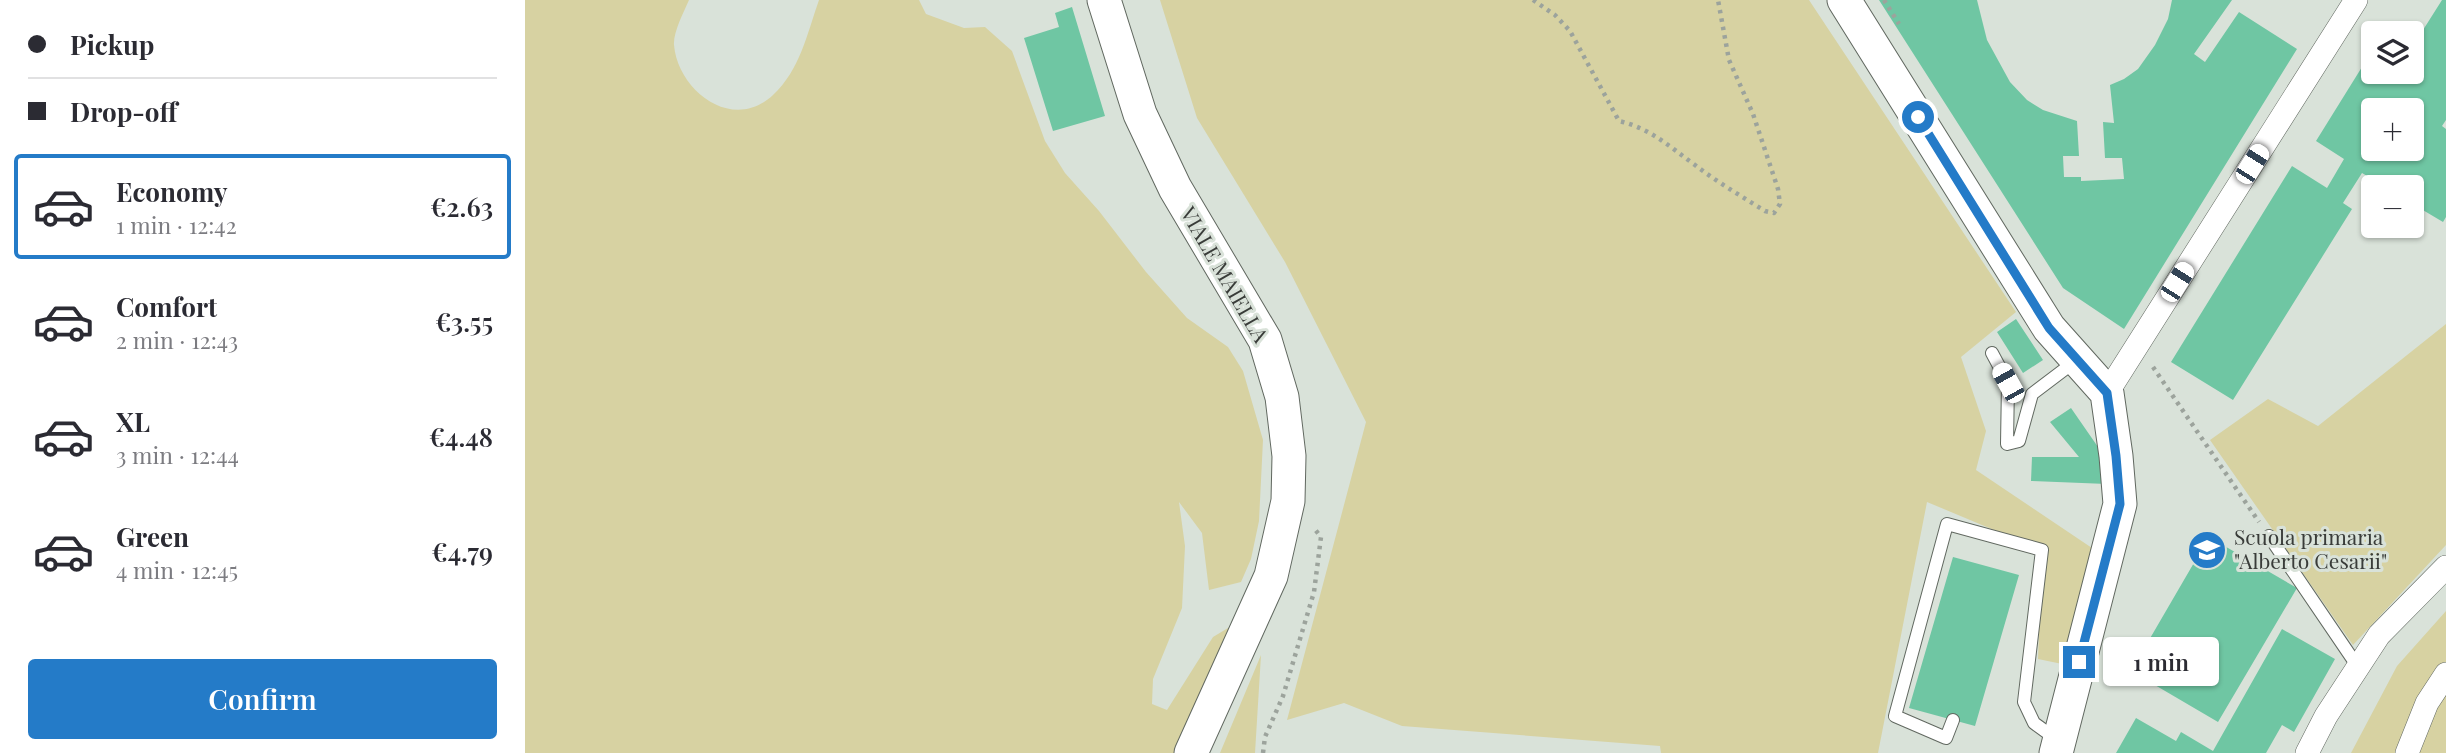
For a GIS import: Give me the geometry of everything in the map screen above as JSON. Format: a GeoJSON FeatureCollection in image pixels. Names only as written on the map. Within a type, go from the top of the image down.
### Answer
{"type":"FeatureCollection","features":[{"type":"Feature","properties":{"kind":"street","name":"VIALE MAIELLA"},"geometry":{"type":"LineString","coordinates":[[1104,0],[1140,114],[1175,188],[1265,341],[1282,397],[1289,456],[1288,501],[1271,576],[1191,753]]}},
{"type":"Feature","properties":{"kind":"street"},"geometry":{"type":"LineString","coordinates":[[1844,0],[2049,328],[2107,393],[2120,504],[2058,747]]}},
{"type":"Feature","properties":{"kind":"street"},"geometry":{"type":"LineString","coordinates":[[2107,393],[2356,0]]}},
{"type":"Feature","properties":{"kind":"street"},"geometry":{"type":"LineString","coordinates":[[2307,753],[2326,716],[2379,635],[2446,567]]}},
{"type":"Feature","properties":{"kind":"street"},"geometry":{"type":"LineString","coordinates":[[2407,753],[2427,703],[2446,674]]}},
{"type":"Feature","properties":{"kind":"lane"},"geometry":{"type":"LineString","coordinates":[[1991,353],[2008,383],[2007,444],[2019,441],[2032,394],[2065,369],[2072,354]]}},
{"type":"Feature","properties":{"kind":"lane"},"geometry":{"type":"LineString","coordinates":[[1953,720],[1946,738],[1895,716],[1947,524],[2042,550],[2024,702],[2034,723],[2058,747]]}},
{"type":"Feature","properties":{"kind":"lane"},"geometry":{"type":"LineString","coordinates":[[2269,537],[2358,667]]}},
{"type":"Feature","properties":{"kind":"path"},"geometry":{"type":"LineString","coordinates":[[1533,0],[1555,15],[1570,31],[1619,121],[1636,124],[1661,138],[1696,166],[1765,211],[1774,213],[1780,204],[1779,189],[1753,114],[1729,60],[1718,0]]}},
{"type":"Feature","properties":{"kind":"path"},"geometry":{"type":"LineString","coordinates":[[1884,0],[1899,24]]}},
{"type":"Feature","properties":{"kind":"path"},"geometry":{"type":"LineString","coordinates":[[2132,353],[2153,367],[2269,537]]}},
{"type":"Feature","properties":{"kind":"path"},"geometry":{"type":"LineString","coordinates":[[1263,753],[1265,737],[1283,695],[1314,592],[1321,537],[1288,501]]}},
{"type":"Feature","properties":{"kind":"shaded area"},"geometry":{"type":"Polygon","coordinates":[[[525,0],[689,0],[675,34],[674,45],[678,62],[686,78],[710,102],[741,110],[757,106],[773,95],[790,74],[802,51],[819,0],[919,0],[926,14],[964,28],[985,27],[1012,51],[1045,141],[1065,173],[1187,318],[1228,347],[1243,371],[1263,440],[1259,521],[1251,559],[1241,582],[1209,590],[1202,533],[1179,502],[1185,546],[1182,608],[1153,679],[1152,704],[1167,710],[1213,637],[1233,625],[1185,753],[525,753],[525,0]]]}},
{"type":"Feature","properties":{"kind":"shaded area"},"geometry":{"type":"Polygon","coordinates":[[[1160,0],[1809,0],[2016,312],[1961,357],[1986,431],[1976,470],[2092,548],[2067,665],[2038,659],[2042,550],[1927,502],[1878,753],[1661,753],[1660,746],[1402,726],[1344,703],[1287,720],[1366,422],[1285,262],[1197,118],[1160,0]]]}},
{"type":"Feature","properties":{"kind":"shaded area"},"geometry":{"type":"Polygon","coordinates":[[[2446,324],[2446,545],[2353,645],[2210,440],[2268,399],[2318,426],[2446,324]]]}},
{"type":"Feature","properties":{"kind":"shaded area"},"geometry":{"type":"Polygon","coordinates":[[[2446,611],[2446,753],[2351,753],[2397,666],[2446,611]]]}},
{"type":"Feature","properties":{"kind":"shaded area"},"geometry":{"type":"Polygon","coordinates":[[[1261,655],[1255,753],[1220,753],[1261,655]]]}},
{"type":"Feature","properties":{"kind":"building"},"geometry":{"type":"Polygon","coordinates":[[[1879,0],[1977,0],[1987,40],[2010,82],[2027,100],[2043,110],[2077,121],[2079,156],[2063,156],[2064,177],[2081,177],[2081,181],[2124,179],[2122,158],[2105,158],[2103,122],[2114,123],[2110,85],[2138,69],[2155,45],[2168,19],[2172,0],[2232,0],[2194,54],[2205,62],[2239,12],[2297,49],[2124,329],[2063,288],[1879,0]]]}},
{"type":"Feature","properties":{"kind":"building"},"geometry":{"type":"Polygon","coordinates":[[[2442,0],[2446,0],[2446,120],[2442,126],[2446,129],[2446,217],[2443,222],[2424,211],[2424,175],[2362,173],[2343,203],[2352,209],[2233,400],[2171,362],[2292,166],[2327,188],[2344,159],[2316,141],[2361,69],[2361,84],[2424,84],[2424,28],[2442,0]]]}},
{"type":"Feature","properties":{"kind":"building"},"geometry":{"type":"Polygon","coordinates":[[[1072,7],[1105,116],[1053,131],[1024,38],[1059,27],[1055,13],[1072,7]]]}},
{"type":"Feature","properties":{"kind":"building"},"geometry":{"type":"Polygon","coordinates":[[[2016,319],[2043,360],[2023,373],[1997,332],[2016,319]]]}},
{"type":"Feature","properties":{"kind":"building"},"geometry":{"type":"Polygon","coordinates":[[[2071,408],[2107,460],[2107,484],[2031,481],[2032,457],[2079,457],[2050,422],[2071,408]]]}},
{"type":"Feature","properties":{"kind":"building"},"geometry":{"type":"Polygon","coordinates":[[[2209,537],[2297,588],[2218,722],[2131,671],[2209,537]]]}},
{"type":"Feature","properties":{"kind":"building"},"geometry":{"type":"Polygon","coordinates":[[[1953,557],[2019,575],[1975,726],[1909,708],[1953,557]]]}},
{"type":"Feature","properties":{"kind":"building"},"geometry":{"type":"Polygon","coordinates":[[[2282,629],[2335,659],[2294,732],[2282,725],[2266,753],[2116,753],[2136,718],[2176,741],[2181,732],[2213,751],[2282,629]]]}},
{"type":"Feature","properties":{"kind":"place","name":"Scuola primaria \"Alberto Cesarii\""},"geometry":{"type":"Point","coordinates":[2207,550]}},
{"type":"Feature","properties":{"kind":"route"},"geometry":{"type":"LineString","coordinates":[[1918,117],[2049,328],[2107,393],[2120,504],[2079,662]]}}]}
